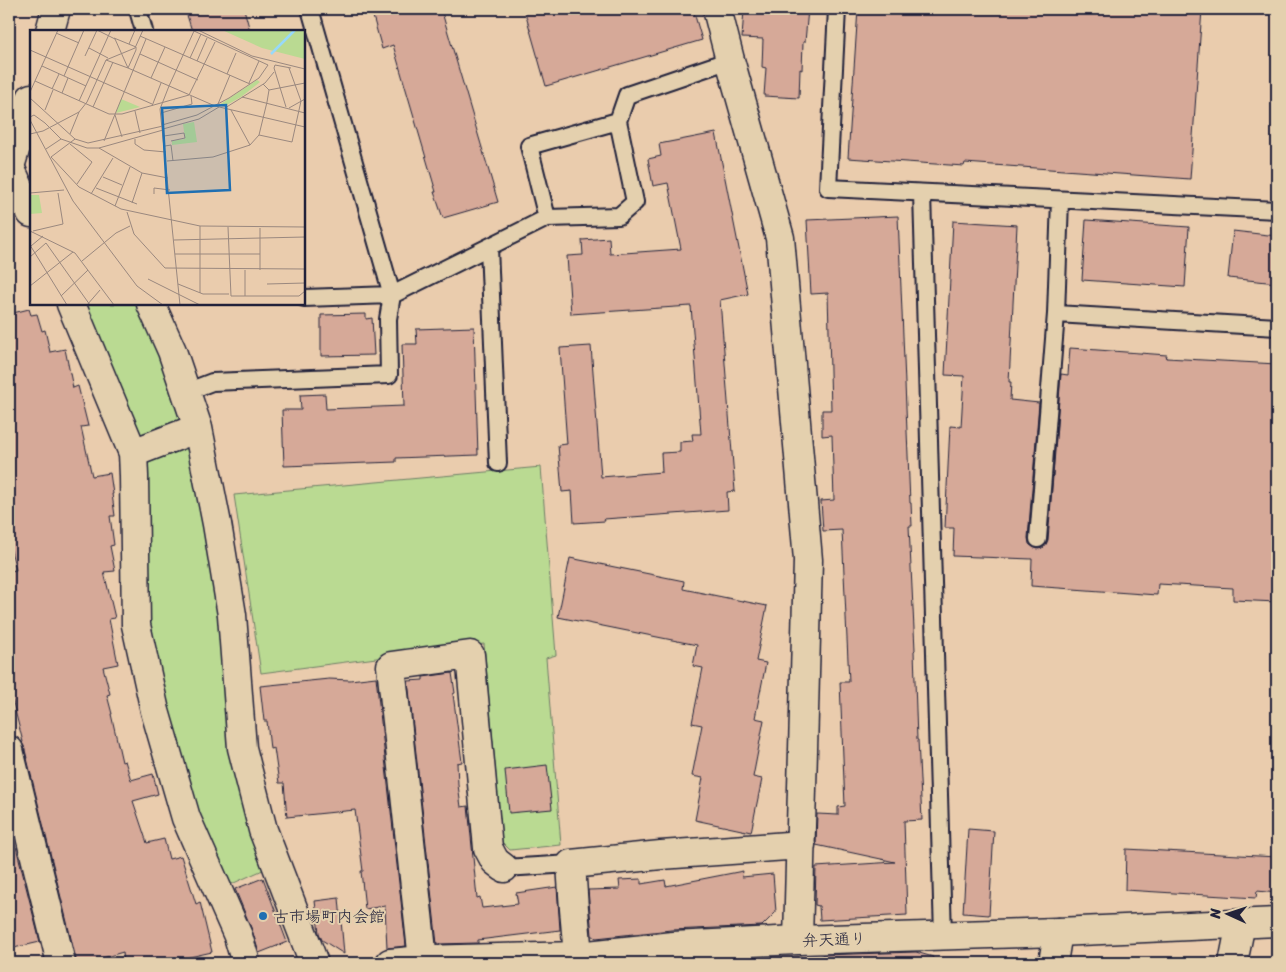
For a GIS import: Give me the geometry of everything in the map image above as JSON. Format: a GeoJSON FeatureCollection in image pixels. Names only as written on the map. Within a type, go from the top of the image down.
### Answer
{"type":"FeatureCollection","features":[{"type":"Feature","properties":{"kind":"street"},"geometry":{"type":"LineString","coordinates":[[717,9],[780,238],[808,560],[798,940]]}},
{"type":"Feature","properties":{"kind":"street"},"geometry":{"type":"LineString","coordinates":[[30,105],[9,168],[30,211]]}},
{"type":"Feature","properties":{"kind":"street"},"geometry":{"type":"LineString","coordinates":[[71,305],[133,453],[136,626],[155,711],[186,818],[238,936],[246,963]]}},
{"type":"Feature","properties":{"kind":"street"},"geometry":{"type":"LineString","coordinates":[[151,305],[172,351],[198,428],[217,524],[232,615],[242,748],[263,830],[314,963]]}},
{"type":"Feature","properties":{"kind":"street"},"geometry":{"type":"LineString","coordinates":[[133,453],[198,428]]}},
{"type":"Feature","properties":{"kind":"street"},"geometry":{"type":"LineString","coordinates":[[423,960],[391,666],[470,656],[488,848],[495,860],[504,868]]}},
{"type":"Feature","properties":{"kind":"street"},"geometry":{"type":"LineString","coordinates":[[9,750],[60,963]]}},
{"type":"Feature","properties":{"kind":"street"},"geometry":{"type":"LineString","coordinates":[[578,956],[571,864],[597,854],[661,848],[801,845]]}},
{"type":"Feature","properties":{"kind":"street","name":"弁天通り"},"geometry":{"type":"LineString","coordinates":[[390,963],[423,960],[672,954],[798,940],[1058,932],[1277,922]]}},
{"type":"Feature","properties":{"kind":"street"},"geometry":{"type":"LineString","coordinates":[[1234,963],[1241,924]]}},
{"type":"Feature","properties":{"kind":"street"},"geometry":{"type":"LineString","coordinates":[[1053,963],[1058,932]]}},
{"type":"Feature","properties":{"kind":"lane"},"geometry":{"type":"LineString","coordinates":[[139,9],[144,30]]}},
{"type":"Feature","properties":{"kind":"lane"},"geometry":{"type":"LineString","coordinates":[[186,392],[212,382],[389,375],[388,319],[392,295],[310,9]]}},
{"type":"Feature","properties":{"kind":"lane"},"geometry":{"type":"LineString","coordinates":[[837,9],[828,188],[1277,210]]}},
{"type":"Feature","properties":{"kind":"lane"},"geometry":{"type":"LineString","coordinates":[[305,298],[392,295],[547,218],[619,216],[635,202],[618,121],[627,95],[730,60]]}},
{"type":"Feature","properties":{"kind":"lane"},"geometry":{"type":"LineString","coordinates":[[547,218],[529,146],[618,121]]}},
{"type":"Feature","properties":{"kind":"lane"},"geometry":{"type":"LineString","coordinates":[[922,193],[942,936]]}},
{"type":"Feature","properties":{"kind":"lane"},"geometry":{"type":"LineString","coordinates":[[1038,539],[1056,314],[1060,200]]}},
{"type":"Feature","properties":{"kind":"lane"},"geometry":{"type":"LineString","coordinates":[[489,247],[498,463]]}},
{"type":"Feature","properties":{"kind":"lane"},"geometry":{"type":"LineString","coordinates":[[1056,314],[1277,326]]}},
{"type":"Feature","properties":{"kind":"lane"},"geometry":{"type":"LineString","coordinates":[[504,868],[571,864]]}},
{"type":"Feature","properties":{"kind":"green space"},"geometry":{"type":"Polygon","coordinates":[[[80,305],[142,305],[187,422],[150,436],[140,435],[80,305]]]}},
{"type":"Feature","properties":{"kind":"green space"},"geometry":{"type":"Polygon","coordinates":[[[192,441],[265,869],[225,887],[195,814],[143,625],[145,457],[192,441]]]}},
{"type":"Feature","properties":{"kind":"green space"},"geometry":{"type":"Polygon","coordinates":[[[541,467],[556,655],[546,658],[561,845],[510,850],[502,842],[484,644],[261,673],[234,495],[541,467]]]}},
{"type":"Feature","properties":{"kind":"building"},"geometry":{"type":"Polygon","coordinates":[[[185,9],[244,9],[250,30],[192,30],[185,9]]]}},
{"type":"Feature","properties":{"kind":"building"},"geometry":{"type":"Polygon","coordinates":[[[371,9],[441,9],[498,202],[443,218],[393,45],[382,49],[371,9]]]}},
{"type":"Feature","properties":{"kind":"building"},"geometry":{"type":"Polygon","coordinates":[[[524,9],[693,9],[702,40],[546,86],[524,9]]]}},
{"type":"Feature","properties":{"kind":"building"},"geometry":{"type":"Polygon","coordinates":[[[744,9],[808,9],[805,42],[803,42],[802,70],[800,69],[799,98],[764,96],[766,68],[762,67],[763,39],[742,38],[744,9]]]}},
{"type":"Feature","properties":{"kind":"building"},"geometry":{"type":"Polygon","coordinates":[[[858,9],[1202,9],[1190,179],[965,163],[964,166],[848,158],[858,9]]]}},
{"type":"Feature","properties":{"kind":"building"},"geometry":{"type":"Polygon","coordinates":[[[716,133],[748,294],[720,300],[735,491],[727,492],[728,510],[574,523],[572,491],[562,492],[558,445],[567,444],[560,348],[591,346],[601,477],[662,472],[661,453],[680,452],[680,442],[693,441],[692,434],[701,434],[691,306],[571,314],[567,256],[583,255],[582,240],[609,238],[610,254],[681,249],[668,183],[653,186],[648,159],[661,156],[659,144],[716,133]]]}},
{"type":"Feature","properties":{"kind":"building"},"geometry":{"type":"Polygon","coordinates":[[[898,216],[912,526],[909,526],[917,740],[922,820],[904,821],[907,915],[820,920],[819,906],[815,905],[816,867],[895,862],[816,845],[817,814],[838,815],[838,807],[845,806],[840,682],[849,682],[842,530],[823,531],[821,501],[834,500],[832,435],[822,436],[822,410],[831,410],[828,293],[811,294],[807,220],[898,216]]]}},
{"type":"Feature","properties":{"kind":"building"},"geometry":{"type":"Polygon","coordinates":[[[1086,220],[1189,227],[1185,287],[1082,280],[1086,220]]]}},
{"type":"Feature","properties":{"kind":"building"},"geometry":{"type":"Polygon","coordinates":[[[953,221],[1017,225],[1009,382],[1011,382],[1010,400],[1039,403],[1028,538],[1029,544],[1033,547],[1043,548],[1048,540],[1061,374],[1068,375],[1070,348],[1167,355],[1166,358],[1277,364],[1277,602],[1233,600],[1233,588],[1158,584],[1157,595],[1031,586],[1032,559],[953,556],[954,528],[945,528],[950,426],[961,427],[964,376],[945,375],[953,221]]]}},
{"type":"Feature","properties":{"kind":"building"},"geometry":{"type":"Polygon","coordinates":[[[1233,231],[1277,236],[1277,283],[1228,278],[1233,231]]]}},
{"type":"Feature","properties":{"kind":"building"},"geometry":{"type":"Polygon","coordinates":[[[29,309],[31,315],[37,314],[42,331],[45,330],[50,352],[65,349],[73,388],[78,386],[88,426],[81,427],[92,476],[110,473],[115,516],[110,516],[114,545],[110,546],[115,571],[104,572],[115,618],[109,619],[118,664],[103,667],[110,694],[107,695],[122,762],[125,761],[131,780],[153,774],[158,794],[133,801],[147,843],[164,839],[169,859],[181,856],[196,904],[200,902],[212,952],[163,963],[124,963],[123,952],[85,963],[76,963],[9,687],[9,571],[16,570],[9,543],[9,314],[29,309]]]}},
{"type":"Feature","properties":{"kind":"building"},"geometry":{"type":"Polygon","coordinates":[[[366,314],[366,319],[372,318],[374,355],[321,356],[321,315],[366,314]]]}},
{"type":"Feature","properties":{"kind":"building"},"geometry":{"type":"Polygon","coordinates":[[[474,327],[478,455],[396,458],[396,462],[284,466],[282,410],[301,410],[300,395],[325,394],[326,409],[404,406],[402,344],[417,344],[416,329],[474,327]]]}},
{"type":"Feature","properties":{"kind":"building"},"geometry":{"type":"Polygon","coordinates":[[[570,558],[684,581],[683,589],[767,606],[756,661],[766,663],[755,718],[764,720],[753,777],[762,779],[751,832],[695,820],[703,778],[692,776],[702,725],[692,723],[703,668],[693,666],[697,645],[558,617],[570,558]]]}},
{"type":"Feature","properties":{"kind":"building"},"geometry":{"type":"Polygon","coordinates":[[[452,673],[462,762],[457,763],[458,785],[461,807],[468,806],[477,898],[480,897],[482,908],[518,904],[516,893],[557,887],[560,930],[478,940],[478,943],[437,944],[408,681],[423,680],[423,677],[452,673]]]}},
{"type":"Feature","properties":{"kind":"building"},"geometry":{"type":"Polygon","coordinates":[[[376,677],[406,946],[387,948],[385,906],[365,909],[361,871],[363,871],[355,810],[287,817],[284,783],[279,783],[274,748],[270,749],[267,721],[264,721],[260,686],[329,679],[350,680],[376,677]]]}},
{"type":"Feature","properties":{"kind":"building"},"geometry":{"type":"Polygon","coordinates":[[[547,765],[552,809],[509,813],[505,770],[547,765]]]}},
{"type":"Feature","properties":{"kind":"building"},"geometry":{"type":"Polygon","coordinates":[[[968,829],[994,831],[989,915],[963,913],[968,829]]]}},
{"type":"Feature","properties":{"kind":"building"},"geometry":{"type":"Polygon","coordinates":[[[16,847],[40,942],[9,949],[9,849],[16,847]]]}},
{"type":"Feature","properties":{"kind":"building"},"geometry":{"type":"Polygon","coordinates":[[[1126,849],[1277,857],[1277,893],[1257,891],[1256,898],[1125,890],[1126,849]]]}},
{"type":"Feature","properties":{"kind":"building"},"geometry":{"type":"Polygon","coordinates":[[[743,871],[742,877],[773,874],[776,912],[762,926],[671,930],[596,938],[592,935],[588,890],[620,889],[619,880],[641,879],[641,884],[665,880],[666,886],[743,871]]]}},
{"type":"Feature","properties":{"kind":"building","name":"古市場町内会館"},"geometry":{"type":"Polygon","coordinates":[[[263,878],[287,942],[259,953],[252,930],[235,889],[263,878]]]}},
{"type":"Feature","properties":{"kind":"building"},"geometry":{"type":"Polygon","coordinates":[[[339,898],[344,954],[322,940],[319,933],[315,901],[339,898]]]}},
{"type":"Feature","properties":{"kind":"building"},"geometry":{"type":"Polygon","coordinates":[[[916,952],[933,957],[932,963],[823,963],[822,955],[916,952]]]}},
{"type":"Feature","properties":{"kind":"place","name":"古市場町内会館"},"geometry":{"type":"Point","coordinates":[263,916]}}]}
